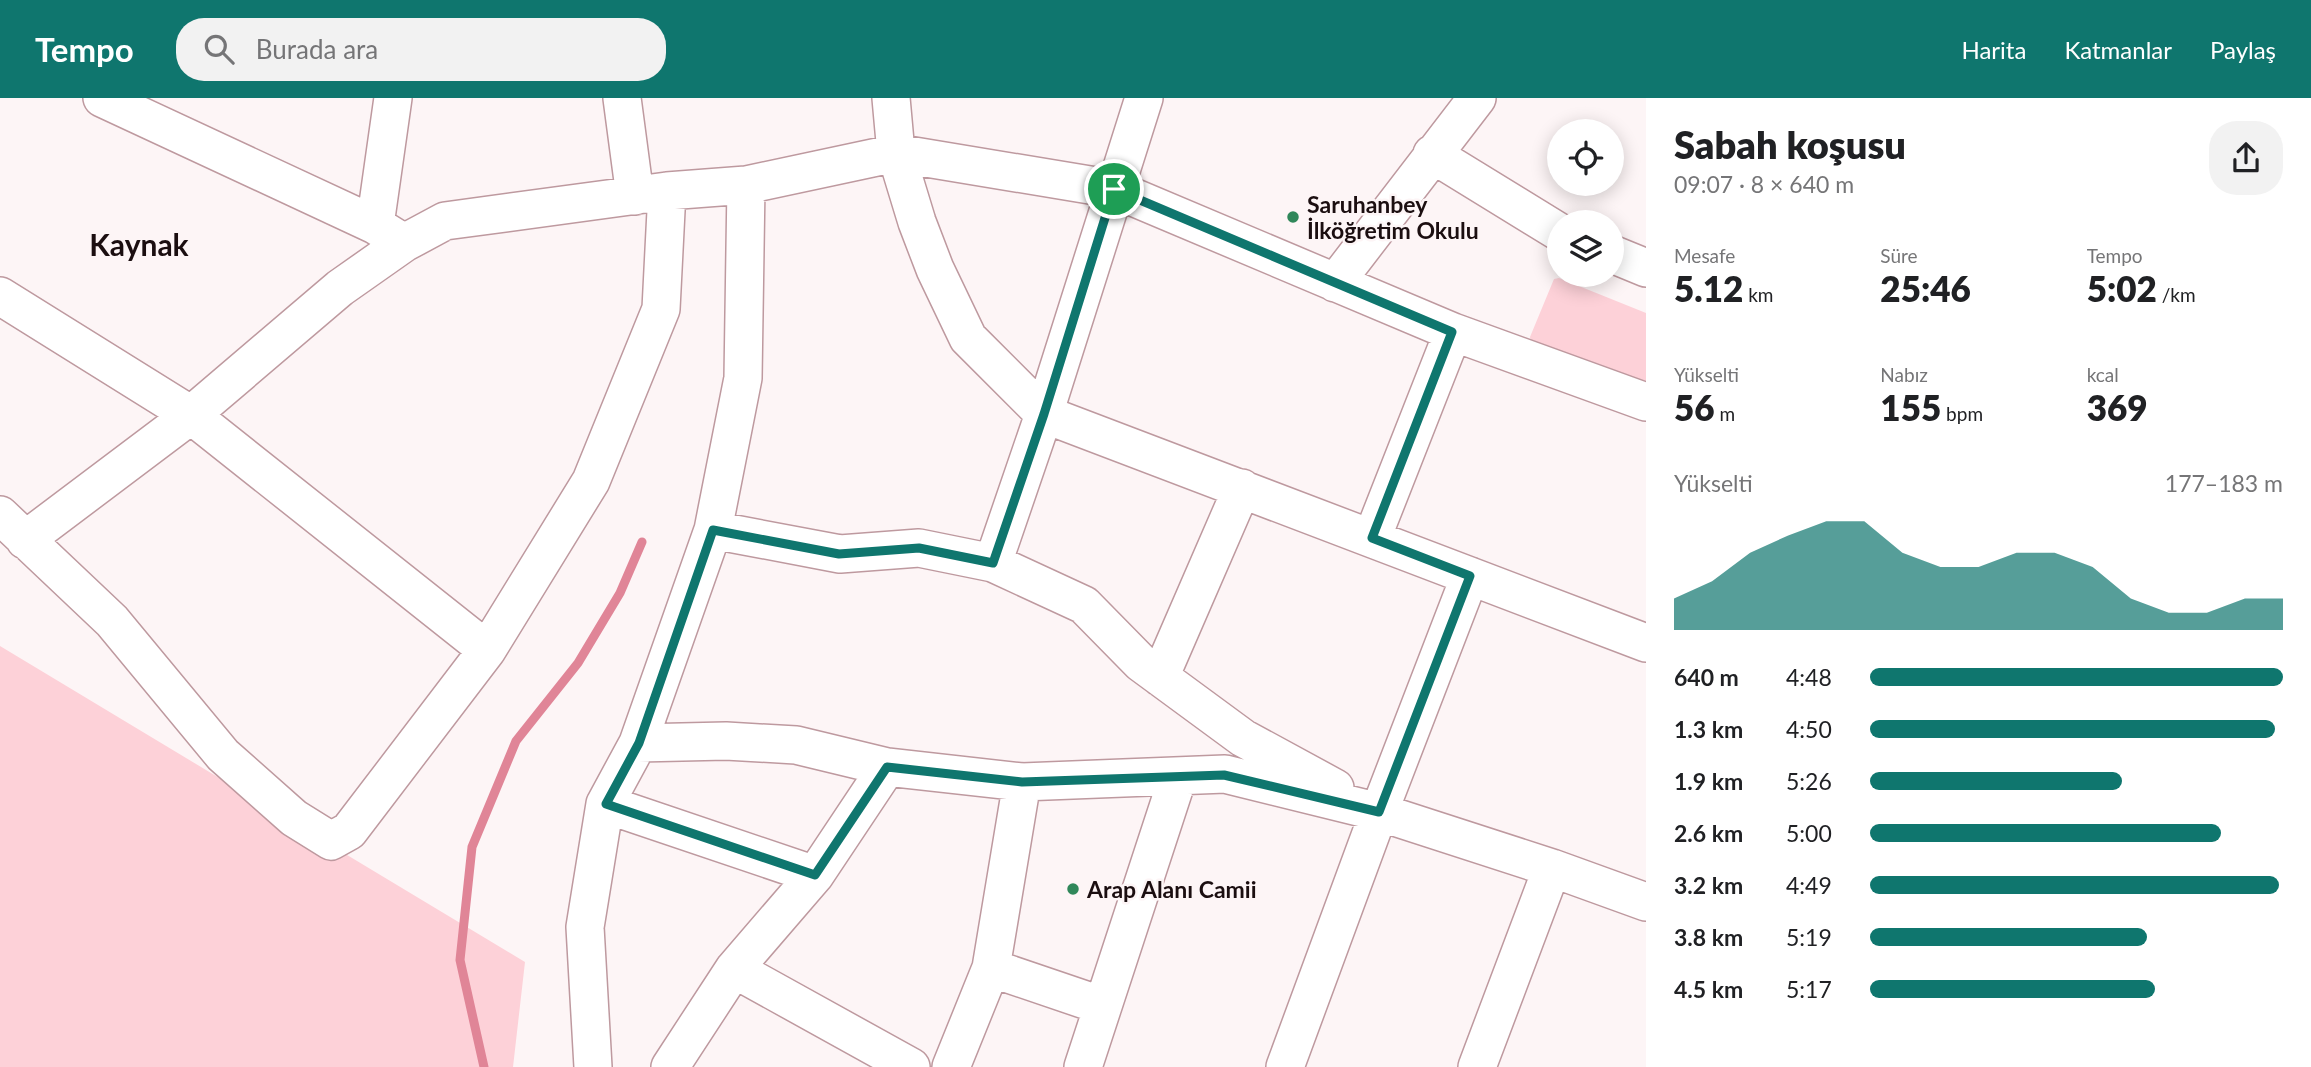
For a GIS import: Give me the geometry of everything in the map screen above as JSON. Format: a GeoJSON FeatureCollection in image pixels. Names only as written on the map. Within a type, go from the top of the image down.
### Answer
{"type":"FeatureCollection","features":[{"type":"Feature","properties":{"kind":"street"},"geometry":{"type":"LineString","coordinates":[[102,98],[390,234]]}},
{"type":"Feature","properties":{"kind":"street"},"geometry":{"type":"LineString","coordinates":[[390,234],[393,98]]}},
{"type":"Feature","properties":{"kind":"street"},"geometry":{"type":"LineString","coordinates":[[622,98],[651,194],[661,309],[591,481],[487,650],[349,831],[331,841],[294,818],[223,755],[112,621],[12,527],[191,415],[340,288],[390,234],[445,221],[651,194],[746,185],[896,153],[1114,189],[1452,332],[1646,402]]}},
{"type":"Feature","properties":{"kind":"street"},"geometry":{"type":"LineString","coordinates":[[891,98],[896,153],[917,222],[935,269],[968,338],[1044,414],[1646,643]]}},
{"type":"Feature","properties":{"kind":"street"},"geometry":{"type":"LineString","coordinates":[[993,563],[1044,414],[1144,98]]}},
{"type":"Feature","properties":{"kind":"street"},"geometry":{"type":"LineString","coordinates":[[1335,283],[1477,98]]}},
{"type":"Feature","properties":{"kind":"street"},"geometry":{"type":"LineString","coordinates":[[1432,154],[1547,225]]}},
{"type":"Feature","properties":{"kind":"street"},"geometry":{"type":"LineString","coordinates":[[593,1067],[585,927],[606,804],[639,743],[713,530],[743,377],[746,185]]}},
{"type":"Feature","properties":{"kind":"street"},"geometry":{"type":"LineString","coordinates":[[1624,259],[1646,268]]}},
{"type":"Feature","properties":{"kind":"street"},"geometry":{"type":"LineString","coordinates":[[0,296],[191,415],[487,650]]}},
{"type":"Feature","properties":{"kind":"street"},"geometry":{"type":"LineString","coordinates":[[1372,538],[1452,332]]}},
{"type":"Feature","properties":{"kind":"street"},"geometry":{"type":"LineString","coordinates":[[1160,677],[1242,488]]}},
{"type":"Feature","properties":{"kind":"street"},"geometry":{"type":"LineString","coordinates":[[713,530],[839,554],[919,548],[993,563],[1084,605],[1142,663],[1243,738],[1379,812]]}},
{"type":"Feature","properties":{"kind":"street"},"geometry":{"type":"LineString","coordinates":[[1285,1067],[1470,576]]}},
{"type":"Feature","properties":{"kind":"street"},"geometry":{"type":"LineString","coordinates":[[639,743],[726,741],[796,745],[887,767],[1022,782],[1224,775],[1379,812],[1552,868],[1646,902]]}},
{"type":"Feature","properties":{"kind":"street"},"geometry":{"type":"LineString","coordinates":[[670,1067],[734,969],[815,875],[887,767]]}},
{"type":"Feature","properties":{"kind":"street"},"geometry":{"type":"LineString","coordinates":[[1083,1067],[1178,777]]}},
{"type":"Feature","properties":{"kind":"street"},"geometry":{"type":"LineString","coordinates":[[951,1067],[991,968],[1022,782]]}},
{"type":"Feature","properties":{"kind":"street"},"geometry":{"type":"LineString","coordinates":[[606,804],[815,875]]}},
{"type":"Feature","properties":{"kind":"street"},"geometry":{"type":"LineString","coordinates":[[1477,1067],[1552,868]]}},
{"type":"Feature","properties":{"kind":"street"},"geometry":{"type":"LineString","coordinates":[[991,968],[1102,1006]]}},
{"type":"Feature","properties":{"kind":"street"},"geometry":{"type":"LineString","coordinates":[[734,969],[911,1067]]}},
{"type":"Feature","properties":{"kind":"shaded area"},"geometry":{"type":"Polygon","coordinates":[[[1551,287],[1581,287],[1646,313],[1646,384],[1531,342],[1530,337],[1551,287]]]}},
{"type":"Feature","properties":{"kind":"shaded area"},"geometry":{"type":"Polygon","coordinates":[[[0,646],[525,962],[513,1067],[0,1067],[0,646]]]}},
{"type":"Feature","properties":{"kind":"waterway"},"geometry":{"type":"LineString","coordinates":[[484,1067],[460,960],[472,847],[516,741],[578,663],[620,593],[642,542]]}},
{"type":"Feature","properties":{"kind":"place","name":"Saruhanbey İlköğretim Okulu"},"geometry":{"type":"Point","coordinates":[1293,217]}},
{"type":"Feature","properties":{"kind":"place","name":"Arap Alanı Camii"},"geometry":{"type":"Point","coordinates":[1073,889]}},
{"type":"Feature","properties":{"kind":"district","name":"Kaynak"},"geometry":{"type":"Point","coordinates":[139,244]}},
{"type":"Feature","properties":{"kind":"route"},"geometry":{"type":"LineString","coordinates":[[1114,189],[1452,332],[1372,538],[1470,576],[1379,812],[1224,775],[1022,782],[887,767],[815,875],[606,804],[639,743],[713,530],[839,554],[919,548],[993,563],[1044,414],[1114,189]]}}]}
